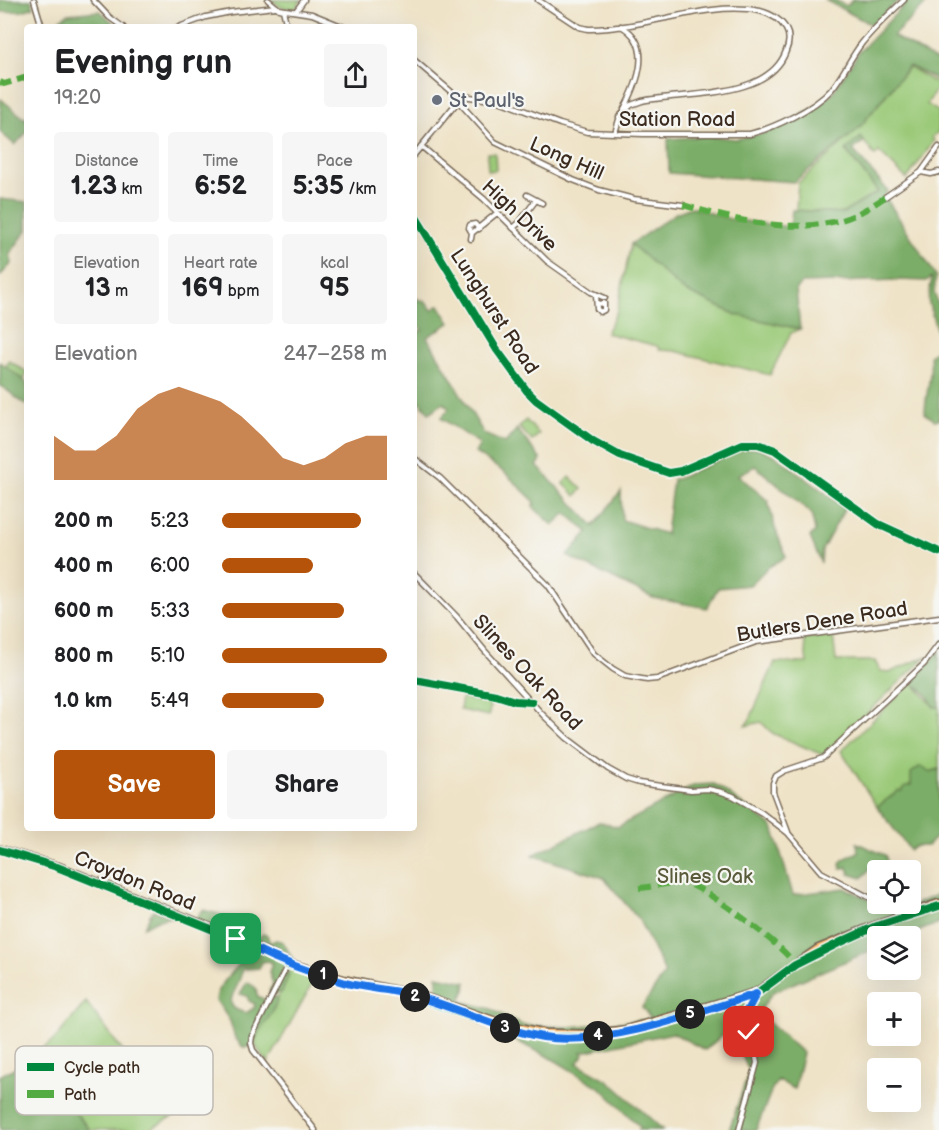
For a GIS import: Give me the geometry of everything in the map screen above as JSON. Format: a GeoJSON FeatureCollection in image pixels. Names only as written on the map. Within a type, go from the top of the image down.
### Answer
{"type":"FeatureCollection","features":[{"type":"Feature","properties":{"kind":"main road","name":"Croydon Road"},"geometry":{"type":"LineString","coordinates":[[0,848],[58,865],[237,937],[289,962],[346,979],[419,994],[501,1022],[545,1032],[585,1033],[624,1029],[756,991],[817,948],[899,916]]}},
{"type":"Feature","properties":{"kind":"main road"},"geometry":{"type":"LineString","coordinates":[[899,916],[939,902]]}},
{"type":"Feature","properties":{"kind":"street"},"geometry":{"type":"LineString","coordinates":[[34,0],[41,24]]}},
{"type":"Feature","properties":{"kind":"street"},"geometry":{"type":"LineString","coordinates":[[93,0],[119,24]]}},
{"type":"Feature","properties":{"kind":"street"},"geometry":{"type":"LineString","coordinates":[[268,0],[275,7],[312,14],[336,24]]}},
{"type":"Feature","properties":{"kind":"street"},"geometry":{"type":"LineString","coordinates":[[296,11],[304,0]]}},
{"type":"Feature","properties":{"kind":"street"},"geometry":{"type":"LineString","coordinates":[[538,0],[584,28],[621,26],[719,10],[761,12],[778,20],[786,29],[789,42],[784,56],[774,70],[751,84],[642,101],[631,105],[620,117]]}},
{"type":"Feature","properties":{"kind":"street","name":"Station Road"},"geometry":{"type":"LineString","coordinates":[[417,63],[459,98],[499,101],[587,132],[750,134],[789,118],[829,92],[863,42],[904,0]]}},
{"type":"Feature","properties":{"kind":"street"},"geometry":{"type":"LineString","coordinates":[[187,24],[231,12],[275,7]]}},
{"type":"Feature","properties":{"kind":"street"},"geometry":{"type":"LineString","coordinates":[[284,10],[286,24]]}},
{"type":"Feature","properties":{"kind":"street"},"geometry":{"type":"LineString","coordinates":[[615,133],[634,87],[641,56],[635,37],[621,26]]}},
{"type":"Feature","properties":{"kind":"street"},"geometry":{"type":"LineString","coordinates":[[417,151],[459,98]]}},
{"type":"Feature","properties":{"kind":"street","name":"Long Hill"},"geometry":{"type":"LineString","coordinates":[[459,98],[495,141],[573,180],[599,190],[634,199],[682,205]]}},
{"type":"Feature","properties":{"kind":"street","name":"High Drive"},"geometry":{"type":"LineString","coordinates":[[421,146],[547,261],[596,295],[605,298]]}},
{"type":"Feature","properties":{"kind":"street"},"geometry":{"type":"LineString","coordinates":[[885,197],[921,172],[939,147]]}},
{"type":"Feature","properties":{"kind":"street"},"geometry":{"type":"LineString","coordinates":[[921,172],[931,174],[939,172]]}},
{"type":"Feature","properties":{"kind":"street"},"geometry":{"type":"LineString","coordinates":[[527,195],[542,203]]}},
{"type":"Feature","properties":{"kind":"street"},"geometry":{"type":"LineString","coordinates":[[513,228],[536,200]]}},
{"type":"Feature","properties":{"kind":"street"},"geometry":{"type":"LineString","coordinates":[[472,233],[497,213]]}},
{"type":"Feature","properties":{"kind":"street","name":"Lunghurst Road"},"geometry":{"type":"LineString","coordinates":[[417,219],[497,350],[527,391],[593,441],[620,456],[669,473],[681,471],[743,444],[767,446],[799,466],[878,524],[939,552]]}},
{"type":"Feature","properties":{"kind":"street"},"geometry":{"type":"LineString","coordinates":[[471,240],[472,233],[469,228],[471,224],[475,224],[479,229]]}},
{"type":"Feature","properties":{"kind":"street"},"geometry":{"type":"LineString","coordinates":[[596,295],[595,300],[598,304]]}},
{"type":"Feature","properties":{"kind":"street","name":"Butlers Dene Road"},"geometry":{"type":"LineString","coordinates":[[417,460],[440,478],[548,585],[594,654],[613,669],[631,678],[657,679],[756,642],[939,617]]}},
{"type":"Feature","properties":{"kind":"street","name":"Slines Oak Road"},"geometry":{"type":"LineString","coordinates":[[417,576],[462,623],[543,715],[567,738],[608,769],[639,783],[722,792],[783,826],[822,872],[867,897]]}},
{"type":"Feature","properties":{"kind":"street"},"geometry":{"type":"LineString","coordinates":[[783,826],[773,792],[776,776],[784,771],[823,758],[924,664],[939,644]]}},
{"type":"Feature","properties":{"kind":"street"},"geometry":{"type":"LineString","coordinates":[[289,962],[252,1036],[251,1043],[253,1050],[315,1130]]}},
{"type":"Feature","properties":{"kind":"street"},"geometry":{"type":"LineString","coordinates":[[739,1130],[757,1063],[753,1041],[744,1016],[756,991]]}},
{"type":"Feature","properties":{"kind":"green space"},"geometry":{"type":"Polygon","coordinates":[[[0,0],[31,0],[34,7],[23,11],[0,12],[0,0]]]}},
{"type":"Feature","properties":{"kind":"green space"},"geometry":{"type":"Polygon","coordinates":[[[271,0],[302,0],[295,9],[281,7],[271,0]]]}},
{"type":"Feature","properties":{"kind":"green space"},"geometry":{"type":"Polygon","coordinates":[[[825,0],[835,0],[847,6],[852,0],[899,0],[872,25],[825,0]]]}},
{"type":"Feature","properties":{"kind":"green space"},"geometry":{"type":"Polygon","coordinates":[[[909,0],[930,0],[893,36],[939,62],[939,81],[909,66],[859,128],[794,182],[669,173],[668,139],[708,136],[737,139],[764,133],[819,105],[832,94],[859,52],[909,0]]]}},
{"type":"Feature","properties":{"kind":"green space"},"geometry":{"type":"Polygon","coordinates":[[[100,11],[115,24],[65,24],[60,19],[68,14],[100,11]]]}},
{"type":"Feature","properties":{"kind":"green space"},"geometry":{"type":"Polygon","coordinates":[[[909,67],[939,85],[927,104],[939,112],[939,132],[932,137],[934,141],[907,179],[879,152],[875,156],[861,137],[846,151],[878,192],[843,213],[796,210],[798,183],[859,128],[909,67]]]}},
{"type":"Feature","properties":{"kind":"green space"},"geometry":{"type":"Polygon","coordinates":[[[1,99],[24,118],[24,135],[15,145],[0,132],[1,99]]]}},
{"type":"Feature","properties":{"kind":"green space"},"geometry":{"type":"Polygon","coordinates":[[[861,137],[864,141],[853,150],[888,191],[884,195],[936,276],[934,293],[939,307],[939,339],[928,300],[932,277],[926,281],[802,283],[796,289],[800,329],[737,315],[683,290],[631,244],[676,213],[691,207],[730,219],[790,227],[792,210],[843,213],[878,192],[846,150],[861,137]]]}},
{"type":"Feature","properties":{"kind":"green space"},"geometry":{"type":"Polygon","coordinates":[[[487,153],[495,153],[496,170],[488,171],[487,153]]]}},
{"type":"Feature","properties":{"kind":"green space"},"geometry":{"type":"Polygon","coordinates":[[[0,199],[24,202],[24,234],[10,254],[12,263],[0,276],[0,199]]]}},
{"type":"Feature","properties":{"kind":"green space"},"geometry":{"type":"Polygon","coordinates":[[[631,244],[683,290],[737,315],[800,329],[791,333],[770,375],[675,351],[660,350],[657,346],[606,333],[617,311],[631,244]]]}},
{"type":"Feature","properties":{"kind":"green space"},"geometry":{"type":"Polygon","coordinates":[[[417,299],[426,302],[432,310],[439,305],[450,323],[427,337],[484,434],[505,443],[517,429],[541,460],[537,466],[594,526],[621,491],[622,520],[666,534],[673,479],[742,449],[759,448],[776,456],[845,508],[822,550],[821,563],[810,537],[815,531],[811,513],[755,466],[738,475],[768,501],[786,557],[767,568],[750,585],[718,588],[707,608],[653,598],[567,556],[588,532],[566,513],[553,525],[533,507],[535,502],[504,472],[475,453],[480,444],[441,418],[449,409],[444,403],[429,413],[417,398],[417,332],[422,330],[417,321],[417,299]]]}},
{"type":"Feature","properties":{"kind":"green space"},"geometry":{"type":"Polygon","coordinates":[[[939,348],[939,420],[935,420],[925,414],[925,406],[930,355],[939,348]]]}},
{"type":"Feature","properties":{"kind":"green space"},"geometry":{"type":"Polygon","coordinates":[[[9,361],[24,370],[24,380],[5,368],[9,361]]]}},
{"type":"Feature","properties":{"kind":"green space"},"geometry":{"type":"Polygon","coordinates":[[[0,362],[24,381],[24,403],[7,390],[0,386],[0,362]]]}},
{"type":"Feature","properties":{"kind":"green space"},"geometry":{"type":"Polygon","coordinates":[[[526,420],[539,434],[532,441],[519,427],[526,420]]]}},
{"type":"Feature","properties":{"kind":"green space"},"geometry":{"type":"Polygon","coordinates":[[[570,477],[582,489],[576,496],[563,483],[570,477]]]}},
{"type":"Feature","properties":{"kind":"green space"},"geometry":{"type":"Polygon","coordinates":[[[833,634],[836,661],[875,661],[880,671],[891,672],[927,656],[823,755],[772,733],[761,722],[745,726],[775,662],[807,663],[804,639],[833,634]]]}},
{"type":"Feature","properties":{"kind":"green space"},"geometry":{"type":"Polygon","coordinates":[[[939,651],[939,707],[934,707],[927,695],[912,682],[939,651]]]}},
{"type":"Feature","properties":{"kind":"green space"},"geometry":{"type":"Polygon","coordinates":[[[912,682],[934,707],[939,707],[939,769],[929,772],[877,807],[841,751],[912,682]]]}},
{"type":"Feature","properties":{"kind":"green space"},"geometry":{"type":"Polygon","coordinates":[[[462,697],[490,704],[489,716],[460,710],[462,697]]]}},
{"type":"Feature","properties":{"kind":"green space"},"geometry":{"type":"Polygon","coordinates":[[[919,767],[930,772],[939,769],[939,834],[927,846],[916,846],[910,850],[877,807],[898,791],[911,785],[911,773],[919,767]]]}},
{"type":"Feature","properties":{"kind":"green space","name":"Slines Oak"},"geometry":{"type":"Polygon","coordinates":[[[714,784],[773,827],[793,895],[845,888],[867,898],[867,914],[921,914],[921,901],[939,894],[939,923],[921,930],[921,926],[867,926],[867,952],[773,992],[758,1013],[803,1053],[794,1089],[778,1080],[772,1089],[756,1130],[729,1130],[749,1071],[730,1029],[705,1050],[673,1033],[582,1052],[584,1054],[577,1063],[608,1080],[663,1130],[639,1130],[640,1127],[601,1088],[551,1058],[480,1023],[514,1024],[429,996],[437,989],[437,976],[466,982],[460,1001],[491,1009],[522,1025],[569,1027],[651,1019],[642,1007],[665,973],[639,920],[604,878],[533,855],[599,822],[618,827],[695,785],[714,784]]]}},
{"type":"Feature","properties":{"kind":"green space"},"geometry":{"type":"Polygon","coordinates":[[[857,843],[885,855],[887,860],[867,860],[867,872],[862,878],[849,874],[847,867],[841,869],[840,863],[844,859],[858,852],[857,843]]]}},
{"type":"Feature","properties":{"kind":"green space"},"geometry":{"type":"Polygon","coordinates":[[[153,910],[171,917],[157,920],[144,927],[153,910]]]}},
{"type":"Feature","properties":{"kind":"green space"},"geometry":{"type":"Polygon","coordinates":[[[203,910],[241,920],[246,930],[254,930],[251,944],[263,934],[267,935],[270,943],[276,940],[283,942],[292,958],[287,964],[286,972],[289,975],[282,992],[274,994],[269,991],[273,984],[269,972],[272,963],[262,962],[259,968],[243,969],[231,1001],[236,1010],[246,1013],[254,1008],[255,1004],[249,1001],[247,996],[240,994],[247,982],[256,988],[257,996],[268,1001],[273,996],[278,999],[272,1013],[249,1047],[243,1047],[235,1038],[230,1021],[216,1000],[218,990],[244,959],[245,954],[216,933],[206,932],[198,927],[197,919],[203,910]]]}},
{"type":"Feature","properties":{"kind":"green space"},"geometry":{"type":"Polygon","coordinates":[[[290,969],[316,977],[268,1063],[255,1042],[258,1033],[272,1012],[290,969]]]}},
{"type":"Feature","properties":{"kind":"green space"},"geometry":{"type":"Polygon","coordinates":[[[86,1002],[119,1046],[46,1046],[55,1039],[86,1002]]]}},
{"type":"Feature","properties":{"kind":"green space"},"geometry":{"type":"Polygon","coordinates":[[[15,1068],[15,1115],[77,1115],[90,1130],[0,1130],[0,1076],[15,1068]]]}},
{"type":"Feature","properties":{"kind":"green space"},"geometry":{"type":"Polygon","coordinates":[[[77,1115],[174,1116],[148,1130],[90,1130],[77,1115]]]}},
{"type":"Feature","properties":{"kind":"marked path"},"geometry":{"type":"LineString","coordinates":[[0,82],[4,84],[24,78]]}},
{"type":"Feature","properties":{"kind":"marked path"},"geometry":{"type":"LineString","coordinates":[[683,205],[741,220],[801,226],[847,218],[885,197]]}},
{"type":"Feature","properties":{"kind":"marked path"},"geometry":{"type":"LineString","coordinates":[[639,888],[668,883],[686,883],[696,887],[760,931],[794,963]]}},
{"type":"Feature","properties":{"kind":"cycle path"},"geometry":{"type":"LineString","coordinates":[[417,219],[497,350],[527,391],[593,441],[620,456],[669,473],[681,471],[743,444],[758,444],[775,450],[878,524],[939,552]]}},
{"type":"Feature","properties":{"kind":"cycle path"},"geometry":{"type":"LineString","coordinates":[[417,681],[496,695],[515,701],[532,702]]}},
{"type":"Feature","properties":{"kind":"cycle path"},"geometry":{"type":"LineString","coordinates":[[0,850],[57,867],[236,939],[288,965],[346,983],[404,993],[502,1027],[545,1037],[585,1037],[624,1033],[756,994],[795,965],[839,943],[874,927],[939,906]]}},
{"type":"Feature","properties":{"kind":"place","name":"St Paul's"},"geometry":{"type":"Point","coordinates":[437,100]}},
{"type":"Feature","properties":{"kind":"route"},"geometry":{"type":"LineString","coordinates":[[236,939],[288,965],[346,983],[404,993],[502,1027],[545,1037],[585,1037],[624,1033],[756,994],[744,1016],[749,1032]]}}]}
